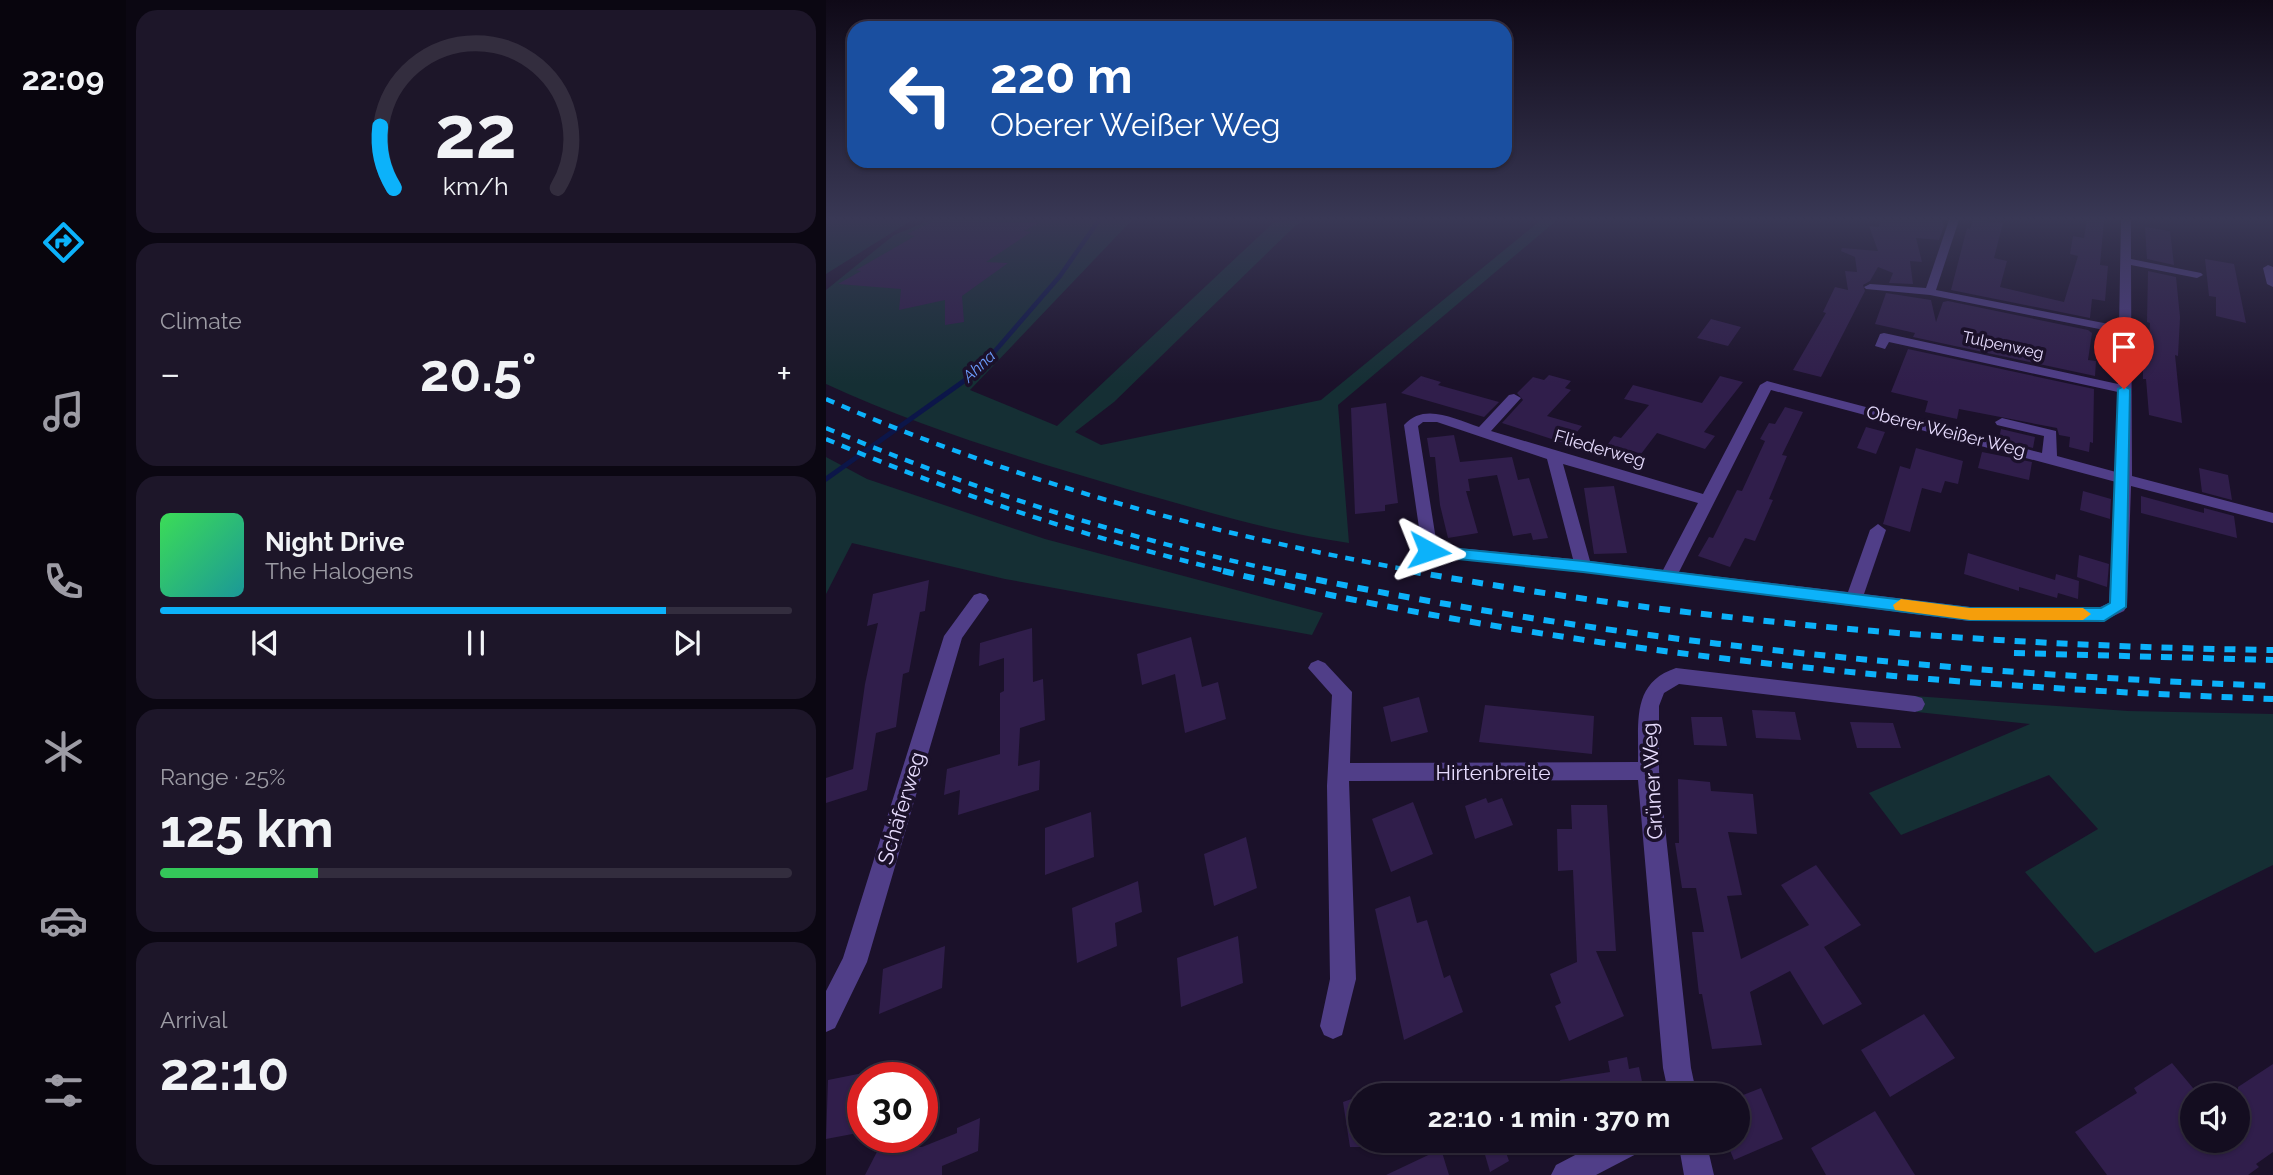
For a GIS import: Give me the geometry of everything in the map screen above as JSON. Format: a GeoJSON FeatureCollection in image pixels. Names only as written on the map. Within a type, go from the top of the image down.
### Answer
{"type":"FeatureCollection","features":[{"type":"Feature","properties":{"kind":"street"},"geometry":{"type":"LineString","coordinates":[[1930,292],[1936,275]]}},
{"type":"Feature","properties":{"kind":"street"},"geometry":{"type":"LineString","coordinates":[[1554,456],[1583,566],[1970,614],[2104,614],[2118,607],[2124,477],[2125,275]]}},
{"type":"Feature","properties":{"kind":"street"},"geometry":{"type":"LineString","coordinates":[[1870,287],[1930,292],[2123,330]]}},
{"type":"Feature","properties":{"kind":"street","name":"Tulpenweg"},"geometry":{"type":"LineString","coordinates":[[1881,346],[1884,337],[2124,389]]}},
{"type":"Feature","properties":{"kind":"street","name":"Oberer Weißer Weg"},"geometry":{"type":"LineString","coordinates":[[1707,500],[1768,385],[2273,518]]}},
{"type":"Feature","properties":{"kind":"street"},"geometry":{"type":"LineString","coordinates":[[1483,431],[1514,398]]}},
{"type":"Feature","properties":{"kind":"street","name":"Fliederweg"},"geometry":{"type":"LineString","coordinates":[[1583,566],[1429,551],[1411,425],[1420,418],[1438,418],[1554,456],[1707,500]]}},
{"type":"Feature","properties":{"kind":"street"},"geometry":{"type":"LineString","coordinates":[[2002,422],[2051,434],[2049,458]]}},
{"type":"Feature","properties":{"kind":"street"},"geometry":{"type":"LineString","coordinates":[[1667,578],[1707,500]]}},
{"type":"Feature","properties":{"kind":"street"},"geometry":{"type":"LineString","coordinates":[[1854,599],[1878,530]]}},
{"type":"Feature","properties":{"kind":"street","name":"Schäferweg"},"geometry":{"type":"LineString","coordinates":[[826,1019],[854,962],[953,636],[980,600]]}},
{"type":"Feature","properties":{"kind":"street"},"geometry":{"type":"LineString","coordinates":[[1318,668],[1342,692],[1338,772],[1343,979],[1333,1026]]}},
{"type":"Feature","properties":{"kind":"street","name":"Grüner Weg"},"geometry":{"type":"LineString","coordinates":[[1680,1083],[1648,771],[1649,706],[1656,688],[1676,676],[1915,704]]}},
{"type":"Feature","properties":{"kind":"street","name":"Hirtenbreite"},"geometry":{"type":"LineString","coordinates":[[1338,772],[1648,771]]}},
{"type":"Feature","properties":{"kind":"street"},"geometry":{"type":"LineString","coordinates":[[1566,1175],[1609,1153]]}},
{"type":"Feature","properties":{"kind":"street"},"geometry":{"type":"LineString","coordinates":[[1694,1153],[1699,1175]]}},
{"type":"Feature","properties":{"kind":"green space"},"geometry":{"type":"Polygon","coordinates":[[[845,275],[1080,275],[970,390],[1057,426],[1218,275],[1245,275],[1114,402],[1075,432],[1101,445],[1321,400],[1474,275],[1492,275],[1338,405],[1349,543],[1242,521],[1058,469],[902,416],[826,384],[826,290],[845,275]]]}},
{"type":"Feature","properties":{"kind":"green space"},"geometry":{"type":"Polygon","coordinates":[[[826,457],[867,479],[1045,539],[1323,613],[1312,635],[1005,579],[852,543],[826,594],[826,457]]]}},
{"type":"Feature","properties":{"kind":"green space"},"geometry":{"type":"Polygon","coordinates":[[[1914,696],[2128,711],[2273,714],[2273,865],[2095,953],[2025,872],[2098,829],[2049,775],[1901,835],[1869,793],[2030,724],[1917,712],[1914,696]]]}},
{"type":"Feature","properties":{"kind":"building"},"geometry":{"type":"Polygon","coordinates":[[[854,275],[992,275],[962,296],[964,322],[945,325],[945,300],[899,310],[901,289],[838,284],[854,275]]]}},
{"type":"Feature","properties":{"kind":"building"},"geometry":{"type":"Polygon","coordinates":[[[1846,275],[1874,275],[1863,285],[1865,291],[1821,377],[1793,370],[1826,313],[1823,312],[1835,287],[1848,290],[1846,275]]]}},
{"type":"Feature","properties":{"kind":"building"},"geometry":{"type":"Polygon","coordinates":[[[1892,275],[1912,275],[1913,284],[1889,283],[1892,275]]]}},
{"type":"Feature","properties":{"kind":"building"},"geometry":{"type":"Polygon","coordinates":[[[1955,275],[2003,275],[2000,287],[2064,302],[2072,275],[2107,275],[2105,301],[2092,299],[2090,318],[1951,290],[1955,275]]]}},
{"type":"Feature","properties":{"kind":"building"},"geometry":{"type":"Polygon","coordinates":[[[2148,275],[2176,277],[2180,317],[2178,356],[2175,355],[2182,423],[2149,415],[2146,379],[2143,379],[2143,354],[2148,355],[2150,323],[2147,322],[2148,275]]]}},
{"type":"Feature","properties":{"kind":"building"},"geometry":{"type":"Polygon","coordinates":[[[2207,275],[2236,275],[2246,323],[2216,316],[2216,297],[2209,296],[2207,275]]]}},
{"type":"Feature","properties":{"kind":"building"},"geometry":{"type":"Polygon","coordinates":[[[1886,293],[1931,300],[1936,322],[1943,302],[1948,301],[2088,330],[2092,333],[2088,360],[2096,361],[2095,376],[1913,337],[1915,333],[1875,324],[1886,293]]]}},
{"type":"Feature","properties":{"kind":"building"},"geometry":{"type":"Polygon","coordinates":[[[1711,319],[1741,327],[1728,346],[1697,338],[1711,319]]]}},
{"type":"Feature","properties":{"kind":"building"},"geometry":{"type":"Polygon","coordinates":[[[1908,349],[2094,389],[2093,443],[2090,442],[2089,452],[2069,447],[2070,437],[2059,435],[2057,428],[1959,409],[1957,419],[1925,412],[1928,401],[1891,392],[1908,349]]]}},
{"type":"Feature","properties":{"kind":"building"},"geometry":{"type":"Polygon","coordinates":[[[1549,375],[1571,381],[1565,388],[1571,390],[1547,416],[1582,426],[1567,444],[1502,423],[1523,400],[1517,393],[1533,377],[1544,380],[1549,375]]]}},
{"type":"Feature","properties":{"kind":"building"},"geometry":{"type":"Polygon","coordinates":[[[1421,376],[1441,382],[1438,385],[1499,402],[1484,417],[1401,393],[1421,376]]]}},
{"type":"Feature","properties":{"kind":"building"},"geometry":{"type":"Polygon","coordinates":[[[1720,376],[1743,382],[1704,432],[1715,436],[1705,449],[1657,433],[1641,454],[1633,451],[1627,460],[1601,453],[1614,436],[1621,438],[1649,405],[1624,399],[1633,385],[1702,403],[1720,376]]]}},
{"type":"Feature","properties":{"kind":"building"},"geometry":{"type":"Polygon","coordinates":[[[1386,403],[1398,503],[1385,505],[1385,511],[1355,514],[1351,408],[1386,403]]]}},
{"type":"Feature","properties":{"kind":"building"},"geometry":{"type":"Polygon","coordinates":[[[1785,407],[1803,412],[1782,455],[1787,456],[1769,499],[1773,500],[1755,541],[1745,538],[1730,567],[1698,556],[1709,537],[1713,538],[1737,490],[1742,491],[1765,441],[1760,439],[1769,423],[1775,424],[1785,407]]]}},
{"type":"Feature","properties":{"kind":"building"},"geometry":{"type":"Polygon","coordinates":[[[1866,427],[1885,432],[1876,454],[1857,448],[1866,427]]]}},
{"type":"Feature","properties":{"kind":"building"},"geometry":{"type":"Polygon","coordinates":[[[2001,429],[2035,437],[2033,448],[1999,439],[2001,429]]]}},
{"type":"Feature","properties":{"kind":"building"},"geometry":{"type":"Polygon","coordinates":[[[1454,435],[1460,462],[1512,457],[1518,480],[1529,478],[1548,538],[1533,540],[1531,533],[1513,536],[1497,475],[1468,479],[1470,491],[1466,491],[1478,533],[1448,538],[1440,505],[1435,457],[1430,457],[1427,438],[1454,435]]]}},
{"type":"Feature","properties":{"kind":"building"},"geometry":{"type":"Polygon","coordinates":[[[1916,448],[1963,461],[1958,484],[1945,481],[1941,493],[1922,488],[1910,532],[1883,524],[1900,466],[1910,469],[1916,448]]]}},
{"type":"Feature","properties":{"kind":"building"},"geometry":{"type":"Polygon","coordinates":[[[1982,452],[2032,462],[2029,480],[1978,468],[1982,452]]]}},
{"type":"Feature","properties":{"kind":"building"},"geometry":{"type":"Polygon","coordinates":[[[2199,468],[2228,475],[2232,500],[2202,492],[2199,468]]]}},
{"type":"Feature","properties":{"kind":"building"},"geometry":{"type":"Polygon","coordinates":[[[1614,486],[1627,553],[1594,554],[1584,488],[1614,486]]]}},
{"type":"Feature","properties":{"kind":"building"},"geometry":{"type":"Polygon","coordinates":[[[2083,491],[2111,499],[2110,519],[2080,510],[2083,491]]]}},
{"type":"Feature","properties":{"kind":"building"},"geometry":{"type":"Polygon","coordinates":[[[2141,496],[2204,513],[2204,508],[2234,516],[2237,538],[2141,513],[2141,496]]]}},
{"type":"Feature","properties":{"kind":"building"},"geometry":{"type":"Polygon","coordinates":[[[1968,553],[2055,580],[2056,574],[2079,581],[2078,599],[2058,593],[2057,598],[2019,587],[2019,591],[1964,574],[1968,553]]]}},
{"type":"Feature","properties":{"kind":"building"},"geometry":{"type":"Polygon","coordinates":[[[2079,555],[2109,564],[2107,587],[2077,577],[2079,555]]]}},
{"type":"Feature","properties":{"kind":"building"},"geometry":{"type":"Polygon","coordinates":[[[929,580],[925,611],[920,612],[909,672],[903,674],[896,727],[876,733],[867,790],[826,803],[826,778],[853,769],[865,684],[878,623],[867,626],[873,594],[929,580]]]}},
{"type":"Feature","properties":{"kind":"building"},"geometry":{"type":"Polygon","coordinates":[[[1032,628],[1033,682],[1043,679],[1045,720],[1020,728],[1018,766],[1040,760],[1039,790],[958,815],[960,790],[944,795],[947,769],[1000,754],[1000,693],[1004,691],[1004,658],[979,666],[980,643],[1032,628]]]}},
{"type":"Feature","properties":{"kind":"building"},"geometry":{"type":"Polygon","coordinates":[[[1191,637],[1202,687],[1218,682],[1226,719],[1185,733],[1175,674],[1142,685],[1137,654],[1191,637]]]}},
{"type":"Feature","properties":{"kind":"building"},"geometry":{"type":"Polygon","coordinates":[[[1419,697],[1428,732],[1391,742],[1383,707],[1419,697]]]}},
{"type":"Feature","properties":{"kind":"building"},"geometry":{"type":"Polygon","coordinates":[[[1485,705],[1594,716],[1592,754],[1479,742],[1485,705]]]}},
{"type":"Feature","properties":{"kind":"building"},"geometry":{"type":"Polygon","coordinates":[[[1752,710],[1795,712],[1801,740],[1756,738],[1752,710]]]}},
{"type":"Feature","properties":{"kind":"building"},"geometry":{"type":"Polygon","coordinates":[[[1691,717],[1722,717],[1727,746],[1694,745],[1691,717]]]}},
{"type":"Feature","properties":{"kind":"building"},"geometry":{"type":"Polygon","coordinates":[[[1850,722],[1893,723],[1901,748],[1857,748],[1850,722]]]}},
{"type":"Feature","properties":{"kind":"building"},"geometry":{"type":"Polygon","coordinates":[[[1678,779],[1710,782],[1711,791],[1753,794],[1757,834],[1728,832],[1742,895],[1727,896],[1741,959],[1809,925],[1781,885],[1816,865],[1861,925],[1824,947],[1862,1004],[1823,1025],[1790,971],[1750,992],[1762,1045],[1712,1049],[1702,994],[1699,994],[1692,932],[1704,932],[1696,888],[1682,888],[1675,843],[1679,843],[1678,779]]]}},
{"type":"Feature","properties":{"kind":"building"},"geometry":{"type":"Polygon","coordinates":[[[1486,798],[1488,803],[1502,798],[1513,825],[1475,839],[1465,806],[1486,798]]]}},
{"type":"Feature","properties":{"kind":"building"},"geometry":{"type":"Polygon","coordinates":[[[1413,802],[1433,854],[1391,872],[1372,819],[1413,802]]]}},
{"type":"Feature","properties":{"kind":"building"},"geometry":{"type":"Polygon","coordinates":[[[1571,805],[1607,805],[1616,951],[1596,951],[1624,1016],[1569,1041],[1555,1006],[1561,1003],[1550,974],[1577,962],[1573,870],[1558,871],[1557,829],[1572,829],[1571,805]]]}},
{"type":"Feature","properties":{"kind":"building"},"geometry":{"type":"Polygon","coordinates":[[[1091,812],[1094,857],[1045,875],[1045,828],[1091,812]]]}},
{"type":"Feature","properties":{"kind":"building"},"geometry":{"type":"Polygon","coordinates":[[[1246,837],[1257,888],[1214,906],[1204,854],[1246,837]]]}},
{"type":"Feature","properties":{"kind":"building"},"geometry":{"type":"Polygon","coordinates":[[[1138,881],[1142,912],[1115,923],[1117,946],[1077,963],[1072,908],[1138,881]]]}},
{"type":"Feature","properties":{"kind":"building"},"geometry":{"type":"Polygon","coordinates":[[[1410,896],[1417,923],[1427,920],[1444,978],[1450,975],[1463,1012],[1404,1040],[1375,909],[1410,896]]]}},
{"type":"Feature","properties":{"kind":"building"},"geometry":{"type":"Polygon","coordinates":[[[1238,936],[1243,983],[1181,1007],[1177,958],[1238,936]]]}},
{"type":"Feature","properties":{"kind":"building"},"geometry":{"type":"Polygon","coordinates":[[[945,946],[942,988],[879,1014],[883,969],[945,946]]]}},
{"type":"Feature","properties":{"kind":"building"},"geometry":{"type":"Polygon","coordinates":[[[1924,1014],[1955,1058],[1890,1097],[1861,1050],[1924,1014]]]}},
{"type":"Feature","properties":{"kind":"building"},"geometry":{"type":"Polygon","coordinates":[[[1627,1057],[1629,1069],[1639,1067],[1642,1083],[1560,1083],[1560,1080],[1610,1072],[1608,1061],[1627,1057]]]}},
{"type":"Feature","properties":{"kind":"building"},"geometry":{"type":"Polygon","coordinates":[[[2172,1063],[2189,1083],[2180,1083],[2180,1153],[2250,1153],[2250,1083],[2244,1083],[2273,1064],[2273,1152],[2256,1164],[2259,1167],[2248,1175],[2107,1175],[2075,1132],[2137,1093],[2134,1088],[2172,1063]]]}},
{"type":"Feature","properties":{"kind":"building"},"geometry":{"type":"Polygon","coordinates":[[[847,1076],[847,1135],[826,1139],[828,1080],[847,1076]]]}},
{"type":"Feature","properties":{"kind":"building"},"geometry":{"type":"Polygon","coordinates":[[[1761,1088],[1783,1139],[1734,1160],[1731,1153],[1750,1153],[1750,1092],[1761,1088]]]}},
{"type":"Feature","properties":{"kind":"building"},"geometry":{"type":"Polygon","coordinates":[[[1348,1100],[1348,1134],[1343,1102],[1348,1100]]]}},
{"type":"Feature","properties":{"kind":"building"},"geometry":{"type":"Polygon","coordinates":[[[1875,1111],[1915,1175],[1826,1175],[1811,1148],[1875,1111]]]}},
{"type":"Feature","properties":{"kind":"building"},"geometry":{"type":"Polygon","coordinates":[[[980,1118],[978,1151],[942,1166],[942,1175],[865,1175],[876,1153],[938,1153],[938,1141],[957,1133],[957,1128],[980,1118]]]}},
{"type":"Feature","properties":{"kind":"building"},"geometry":{"type":"Polygon","coordinates":[[[1433,1153],[1442,1153],[1449,1175],[1386,1175],[1433,1153]]]}},
{"type":"Feature","properties":{"kind":"building"},"geometry":{"type":"Polygon","coordinates":[[[1484,1153],[1506,1153],[1509,1161],[1490,1172],[1484,1153]]]}},
{"type":"Feature","properties":{"kind":"waterway","name":"Ahna"},"geometry":{"type":"LineString","coordinates":[[977,371],[1061,275]]}},
{"type":"Feature","properties":{"kind":"waterway","name":"Ahna"},"geometry":{"type":"LineString","coordinates":[[826,479],[977,371]]}},
{"type":"Feature","properties":{"kind":"railway"},"geometry":{"type":"LineString","coordinates":[[826,399],[971,456],[1118,503],[1268,541],[1420,572]]}},
{"type":"Feature","properties":{"kind":"railway"},"geometry":{"type":"LineString","coordinates":[[826,428],[938,472],[1051,511],[1166,544],[1283,572]]}},
{"type":"Feature","properties":{"kind":"railway"},"geometry":{"type":"LineString","coordinates":[[826,439],[925,479],[1025,514],[1230,572]]}},
{"type":"Feature","properties":{"kind":"railway"},"geometry":{"type":"LineString","coordinates":[[1223,571],[1352,600],[1483,624],[1745,661],[2008,685],[2273,699]]}},
{"type":"Feature","properties":{"kind":"railway"},"geometry":{"type":"LineString","coordinates":[[1275,571],[1522,617],[1771,650],[2022,672],[2273,686]]}},
{"type":"Feature","properties":{"kind":"railway"},"geometry":{"type":"LineString","coordinates":[[1410,571],[1625,604],[1840,628],[2056,643],[2273,650]]}},
{"type":"Feature","properties":{"kind":"railway"},"geometry":{"type":"LineString","coordinates":[[2014,653],[2273,660]]}},
{"type":"Feature","properties":{"kind":"slow traffic"},"geometry":{"type":"LineString","coordinates":[[1901,605],[1970,614],[2083,614]]}},
{"type":"Feature","properties":{"kind":"route"},"geometry":{"type":"LineString","coordinates":[[1429,551],[1583,566],[1970,614],[2104,614],[2118,607],[2124,477],[2124,389]]}}]}
